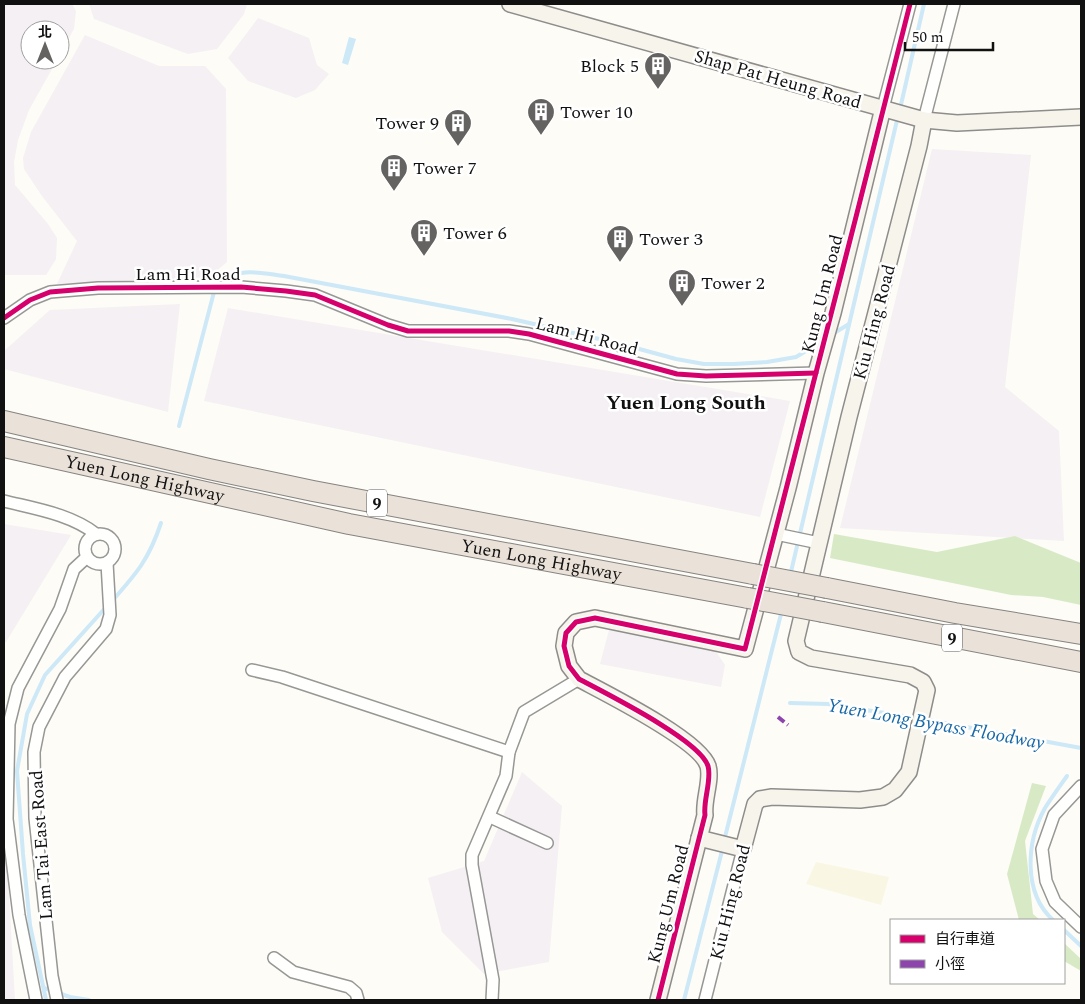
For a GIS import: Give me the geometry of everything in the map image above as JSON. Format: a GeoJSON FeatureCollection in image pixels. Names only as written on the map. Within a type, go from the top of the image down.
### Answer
{"type":"FeatureCollection","features":[{"type":"Feature","properties":{"kind":"highway","name":"Yuen Long Highway"},"geometry":{"type":"LineString","coordinates":[[4,421],[209,469],[313,491],[955,613],[1081,634]]}},
{"type":"Feature","properties":{"kind":"highway","name":"Yuen Long Highway"},"geometry":{"type":"LineString","coordinates":[[4,446],[349,524],[1081,662]]}},
{"type":"Feature","properties":{"kind":"street","name":"Shap Pat Heung Road"},"geometry":{"type":"LineString","coordinates":[[510,4],[922,119],[957,123],[1081,117]]}},
{"type":"Feature","properties":{"kind":"street","name":"Kung Um Road"},"geometry":{"type":"LineString","coordinates":[[658,1000],[705,815],[704,806],[709,772],[707,764],[702,756],[670,730],[579,679],[569,666],[564,646],[566,633],[576,622],[595,618],[746,649],[818,367],[888,110],[910,4]]}},
{"type":"Feature","properties":{"kind":"street","name":"Kiu Hing Road"},"geometry":{"type":"LineString","coordinates":[[705,1000],[755,804],[760,799],[772,797],[860,800],[883,797],[895,790],[909,772],[927,690],[923,682],[910,675],[811,658],[799,652],[796,641],[849,417],[914,164],[922,119],[954,4]]}},
{"type":"Feature","properties":{"kind":"street","name":"Lam Hi Road"},"geometry":{"type":"LineString","coordinates":[[4,318],[30,300],[50,292],[98,288],[241,287],[316,296],[388,326],[408,331],[509,331],[529,334],[677,374],[706,376],[818,367]]}},
{"type":"Feature","properties":{"kind":"street"},"geometry":{"type":"LineString","coordinates":[[4,501],[82,523],[96,534]]}},
{"type":"Feature","properties":{"kind":"street"},"geometry":{"type":"LineString","coordinates":[[106,534],[114,541],[114,555],[107,562],[103,564],[94,563],[87,557],[84,548],[92,536],[106,534]]}},
{"type":"Feature","properties":{"kind":"street"},"geometry":{"type":"LineString","coordinates":[[776,534],[819,543]]}},
{"type":"Feature","properties":{"kind":"street"},"geometry":{"type":"LineString","coordinates":[[36,1000],[19,916],[7,819],[8,724],[18,688],[60,609],[74,569],[87,557]]}},
{"type":"Feature","properties":{"kind":"street","name":"Lam Tai East Road"},"geometry":{"type":"LineString","coordinates":[[56,1000],[35,818],[34,752],[39,727],[65,677],[106,629],[110,615],[107,562]]}},
{"type":"Feature","properties":{"kind":"street"},"geometry":{"type":"LineString","coordinates":[[252,670],[282,677],[508,752]]}},
{"type":"Feature","properties":{"kind":"street"},"geometry":{"type":"LineString","coordinates":[[492,1000],[493,980],[471,859],[506,776],[508,752],[524,712],[579,679]]}},
{"type":"Feature","properties":{"kind":"street"},"geometry":{"type":"LineString","coordinates":[[1081,786],[1054,815],[1042,849],[1046,881],[1055,902],[1081,928]]}},
{"type":"Feature","properties":{"kind":"street"},"geometry":{"type":"LineString","coordinates":[[490,817],[547,843]]}},
{"type":"Feature","properties":{"kind":"street"},"geometry":{"type":"LineString","coordinates":[[699,838],[743,849]]}},
{"type":"Feature","properties":{"kind":"street"},"geometry":{"type":"LineString","coordinates":[[274,958],[293,972],[349,987],[356,993],[358,1000]]}},
{"type":"Feature","properties":{"kind":"shaded area"},"geometry":{"type":"Polygon","coordinates":[[[4,4],[72,4],[76,11],[74,29],[70,36],[70,20],[20,20],[20,70],[51,70],[29,110],[18,140],[14,162],[15,185],[48,224],[57,238],[56,259],[46,275],[4,275],[4,4]]]}},
{"type":"Feature","properties":{"kind":"shaded area"},"geometry":{"type":"Polygon","coordinates":[[[89,4],[247,4],[244,14],[217,49],[188,54],[94,19],[89,4]]]}},
{"type":"Feature","properties":{"kind":"shaded area"},"geometry":{"type":"Polygon","coordinates":[[[258,18],[309,38],[317,65],[329,74],[315,90],[296,98],[248,81],[228,58],[258,18]]]}},
{"type":"Feature","properties":{"kind":"shaded area"},"geometry":{"type":"Polygon","coordinates":[[[85,35],[159,66],[205,66],[226,89],[227,262],[209,277],[57,284],[77,241],[42,196],[24,169],[23,158],[31,132],[66,70],[70,70],[70,62],[85,35]]]}},
{"type":"Feature","properties":{"kind":"shaded area"},"geometry":{"type":"Polygon","coordinates":[[[932,149],[1031,155],[1005,387],[1059,431],[1064,541],[840,528],[932,149]]]}},
{"type":"Feature","properties":{"kind":"shaded area"},"geometry":{"type":"Polygon","coordinates":[[[180,304],[168,412],[4,369],[4,351],[50,310],[180,304]]]}},
{"type":"Feature","properties":{"kind":"shaded area"},"geometry":{"type":"Polygon","coordinates":[[[228,308],[790,401],[760,517],[204,401],[228,308]]]}},
{"type":"Feature","properties":{"kind":"shaded area"},"geometry":{"type":"Polygon","coordinates":[[[4,524],[71,535],[6,642],[4,642],[4,524]]]}},
{"type":"Feature","properties":{"kind":"shaded area"},"geometry":{"type":"Polygon","coordinates":[[[609,630],[715,650],[725,665],[721,687],[600,664],[609,630]]]}},
{"type":"Feature","properties":{"kind":"shaded area"},"geometry":{"type":"Polygon","coordinates":[[[522,772],[562,806],[549,962],[484,974],[442,932],[428,878],[484,861],[522,772]]]}},
{"type":"Feature","properties":{"kind":"shaded area"},"geometry":{"type":"Polygon","coordinates":[[[4,806],[15,1000],[4,1000],[4,806]]]}},
{"type":"Feature","properties":{"kind":"shaded area"},"geometry":{"type":"Polygon","coordinates":[[[816,862],[889,877],[881,905],[806,884],[816,862]]]}},
{"type":"Feature","properties":{"kind":"green space"},"geometry":{"type":"Polygon","coordinates":[[[834,534],[937,552],[1015,536],[1081,563],[1081,605],[1043,597],[1011,595],[830,558],[834,534]]]}},
{"type":"Feature","properties":{"kind":"green space"},"geometry":{"type":"Polygon","coordinates":[[[1032,783],[1046,786],[1025,841],[1033,914],[1039,919],[1019,919],[1007,874],[1032,783]]]}},
{"type":"Feature","properties":{"kind":"green space"},"geometry":{"type":"Polygon","coordinates":[[[1065,944],[1081,959],[1081,971],[1065,962],[1065,944]]]}},
{"type":"Feature","properties":{"kind":"water"},"geometry":{"type":"Polygon","coordinates":[[[349,37],[356,39],[348,65],[342,63],[349,37]]]}},
{"type":"Feature","properties":{"kind":"waterway"},"geometry":{"type":"LineString","coordinates":[[900,109],[924,4]]}},
{"type":"Feature","properties":{"kind":"waterway"},"geometry":{"type":"LineString","coordinates":[[790,576],[898,116]]}},
{"type":"Feature","properties":{"kind":"waterway"},"geometry":{"type":"LineString","coordinates":[[179,426],[214,292],[222,283],[237,274],[246,272],[284,276],[512,319],[621,344],[676,359],[704,364],[767,362],[796,357],[819,343]]}},
{"type":"Feature","properties":{"kind":"waterway"},"geometry":{"type":"LineString","coordinates":[[831,335],[849,324]]}},
{"type":"Feature","properties":{"kind":"waterway"},"geometry":{"type":"LineString","coordinates":[[112,601],[129,582],[147,556],[161,523]]}},
{"type":"Feature","properties":{"kind":"waterway"},"geometry":{"type":"LineString","coordinates":[[46,1000],[30,925],[17,771],[27,714],[45,675],[107,606]]}},
{"type":"Feature","properties":{"kind":"waterway"},"geometry":{"type":"LineString","coordinates":[[724,841],[782,610]]}},
{"type":"Feature","properties":{"kind":"waterway","name":"Yuen Long Bypass Floodway"},"geometry":{"type":"LineString","coordinates":[[790,703],[828,704],[916,718]]}},
{"type":"Feature","properties":{"kind":"waterway","name":"Yuen Long Bypass Floodway"},"geometry":{"type":"LineString","coordinates":[[923,719],[1081,748]]}},
{"type":"Feature","properties":{"kind":"waterway"},"geometry":{"type":"LineString","coordinates":[[1052,919],[1043,909],[1036,896],[1032,882],[1031,851],[1034,836],[1045,808],[1067,776]]}},
{"type":"Feature","properties":{"kind":"waterway"},"geometry":{"type":"LineString","coordinates":[[684,1000],[723,847]]}},
{"type":"Feature","properties":{"kind":"waterway"},"geometry":{"type":"LineString","coordinates":[[1065,931],[1081,946]]}},
{"type":"Feature","properties":{"kind":"waterway"},"geometry":{"type":"LineString","coordinates":[[44,988],[70,997],[89,1000]]}},
{"type":"Feature","properties":{"kind":"marked path"},"geometry":{"type":"LineString","coordinates":[[778,717],[788,725]]}},
{"type":"Feature","properties":{"kind":"cycle path"},"geometry":{"type":"LineString","coordinates":[[658,1000],[705,815],[709,777],[708,766],[701,755],[671,731],[579,679],[569,666],[564,646],[566,633],[576,622],[595,618],[745,649],[910,4]]}},
{"type":"Feature","properties":{"kind":"cycle path"},"geometry":{"type":"LineString","coordinates":[[4,318],[30,300],[50,292],[98,288],[241,287],[315,295],[388,325],[408,331],[509,331],[529,334],[677,374],[706,376],[816,373]]}},
{"type":"Feature","properties":{"kind":"place","name":"Block 5"},"geometry":{"type":"Point","coordinates":[658,90]}},
{"type":"Feature","properties":{"kind":"place","name":"Tower 10"},"geometry":{"type":"Point","coordinates":[541,136]}},
{"type":"Feature","properties":{"kind":"place","name":"Tower 9"},"geometry":{"type":"Point","coordinates":[458,147]}},
{"type":"Feature","properties":{"kind":"place","name":"Tower 7"},"geometry":{"type":"Point","coordinates":[394,192]}},
{"type":"Feature","properties":{"kind":"place","name":"Tower 6"},"geometry":{"type":"Point","coordinates":[424,257]}},
{"type":"Feature","properties":{"kind":"place","name":"Tower 3"},"geometry":{"type":"Point","coordinates":[620,263]}},
{"type":"Feature","properties":{"kind":"place","name":"Tower 2"},"geometry":{"type":"Point","coordinates":[682,307]}},
{"type":"Feature","properties":{"kind":"district","name":"Yuen Long South"},"geometry":{"type":"Point","coordinates":[686,402]}}]}
